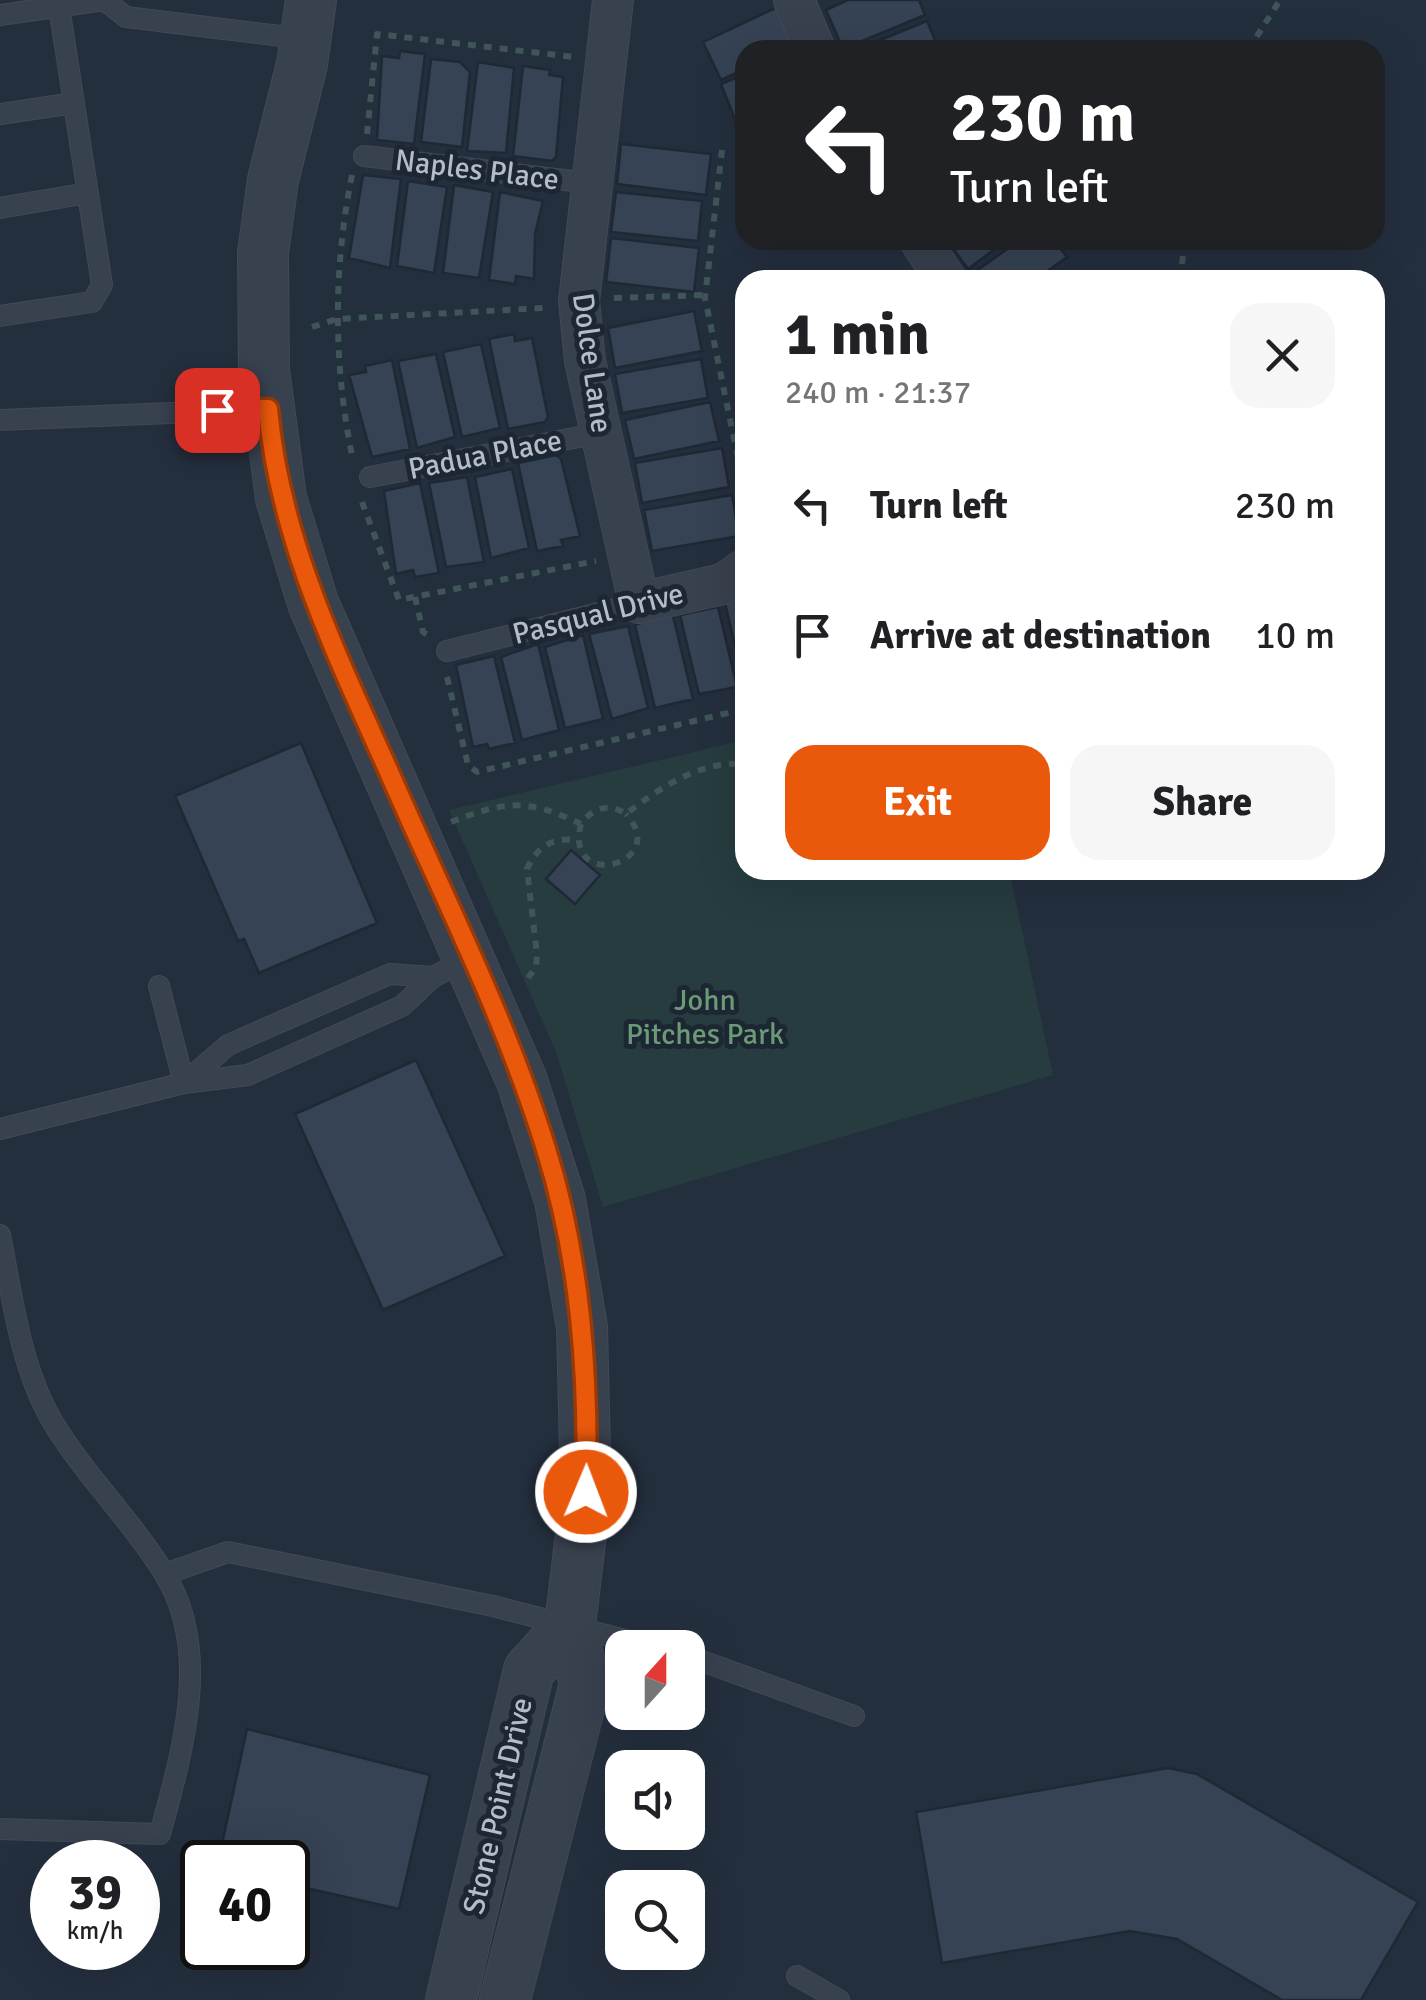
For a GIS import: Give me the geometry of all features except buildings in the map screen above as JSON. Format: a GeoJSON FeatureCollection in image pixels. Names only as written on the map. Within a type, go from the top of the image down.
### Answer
{"type":"FeatureCollection","features":[{"type":"Feature","properties":{"kind":"street","name":"Dolce Lane"},"geometry":{"type":"LineString","coordinates":[[613,0],[580,301],[585,361],[639,603]]}},
{"type":"Feature","properties":{"kind":"street"},"geometry":{"type":"LineString","coordinates":[[794,0],[811,40]]}},
{"type":"Feature","properties":{"kind":"street","name":"Stone Point Drive"},"geometry":{"type":"LineString","coordinates":[[308,19],[273,180],[263,253],[268,409],[281,498],[313,603],[452,967],[546,1149],[582,1326],[586,1492],[570,1625],[585,1684],[505,2000]]}},
{"type":"Feature","properties":{"kind":"street","name":"Pasqual Drive"},"geometry":{"type":"LineString","coordinates":[[639,603],[723,584],[735,576]]}},
{"type":"Feature","properties":{"kind":"street","name":"Stone Point Drive"},"geometry":{"type":"LineString","coordinates":[[451,2000],[529,1670],[570,1625]]}},
{"type":"Feature","properties":{"kind":"lane"},"geometry":{"type":"LineString","coordinates":[[0,14],[59,3],[104,0],[126,17],[308,19]]}},
{"type":"Feature","properties":{"kind":"lane"},"geometry":{"type":"LineString","coordinates":[[0,316],[92,302],[102,285],[59,3]]}},
{"type":"Feature","properties":{"kind":"lane"},"geometry":{"type":"LineString","coordinates":[[0,114],[74,103]]}},
{"type":"Feature","properties":{"kind":"lane","name":"Naples Place"},"geometry":{"type":"LineString","coordinates":[[364,156],[590,183]]}},
{"type":"Feature","properties":{"kind":"lane"},"geometry":{"type":"LineString","coordinates":[[0,208],[88,193]]}},
{"type":"Feature","properties":{"kind":"lane"},"geometry":{"type":"LineString","coordinates":[[0,420],[268,409]]}},
{"type":"Feature","properties":{"kind":"lane","name":"Padua Place"},"geometry":{"type":"LineString","coordinates":[[361,480],[600,433]]}},
{"type":"Feature","properties":{"kind":"lane","name":"Pasqual Drive"},"geometry":{"type":"LineString","coordinates":[[443,650],[639,603]]}},
{"type":"Feature","properties":{"kind":"lane"},"geometry":{"type":"LineString","coordinates":[[184,1083],[228,1045],[390,974],[452,967]]}},
{"type":"Feature","properties":{"kind":"lane"},"geometry":{"type":"LineString","coordinates":[[0,1129],[184,1083],[248,1075],[402,1006],[452,967]]}},
{"type":"Feature","properties":{"kind":"lane"},"geometry":{"type":"LineString","coordinates":[[159,986],[184,1083]]}},
{"type":"Feature","properties":{"kind":"lane"},"geometry":{"type":"LineString","coordinates":[[0,1234],[22,1344],[50,1416],[164,1574],[184,1614],[191,1667],[178,1767],[160,1834],[0,1829]]}},
{"type":"Feature","properties":{"kind":"lane"},"geometry":{"type":"LineString","coordinates":[[164,1574],[228,1552],[605,1634]]}},
{"type":"Feature","properties":{"kind":"lane"},"geometry":{"type":"LineString","coordinates":[[705,1662],[854,1716]]}},
{"type":"Feature","properties":{"kind":"lane"},"geometry":{"type":"LineString","coordinates":[[797,1976],[839,2000]]}},
{"type":"Feature","properties":{"kind":"path"},"geometry":{"type":"LineString","coordinates":[[1254,40],[1280,0]]}},
{"type":"Feature","properties":{"kind":"path"},"geometry":{"type":"LineString","coordinates":[[585,58],[378,34],[364,156],[360,177],[352,175],[337,319],[343,409],[399,600],[604,560]]}},
{"type":"Feature","properties":{"kind":"path"},"geometry":{"type":"LineString","coordinates":[[722,150],[704,294],[735,444]]}},
{"type":"Feature","properties":{"kind":"path"},"geometry":{"type":"LineString","coordinates":[[598,299],[704,294]]}},
{"type":"Feature","properties":{"kind":"path"},"geometry":{"type":"LineString","coordinates":[[312,328],[337,319],[548,308]]}},
{"type":"Feature","properties":{"kind":"path"},"geometry":{"type":"LineString","coordinates":[[415,597],[424,632],[443,650],[468,765],[477,772],[735,711]]}},
{"type":"Feature","properties":{"kind":"path"},"geometry":{"type":"LineString","coordinates":[[626,814],[688,774],[716,765],[735,764]]}},
{"type":"Feature","properties":{"kind":"path"},"geometry":{"type":"LineString","coordinates":[[458,819],[486,808],[523,802],[580,824]]}},
{"type":"Feature","properties":{"kind":"path"},"geometry":{"type":"LineString","coordinates":[[612,808],[626,814],[635,826],[637,842],[630,856],[618,864],[595,864],[584,854],[578,840],[580,824],[597,809],[612,808]]}},
{"type":"Feature","properties":{"kind":"path"},"geometry":{"type":"LineString","coordinates":[[528,978],[536,967],[537,954],[527,870],[548,843],[562,838],[578,840]]}},
{"type":"Feature","properties":{"kind":"green space","name":"John Pitches Park"},"geometry":{"type":"Polygon","coordinates":[[[735,742],[735,880],[1011,880],[1053,1075],[603,1207],[556,1052],[449,810],[735,742]]]}},
{"type":"Feature","properties":{"kind":"route"},"geometry":{"type":"LineString","coordinates":[[217,410],[268,409],[281,498],[313,603],[498,1018],[546,1149],[560,1200],[582,1326],[588,1435],[586,1492]]}}]}
